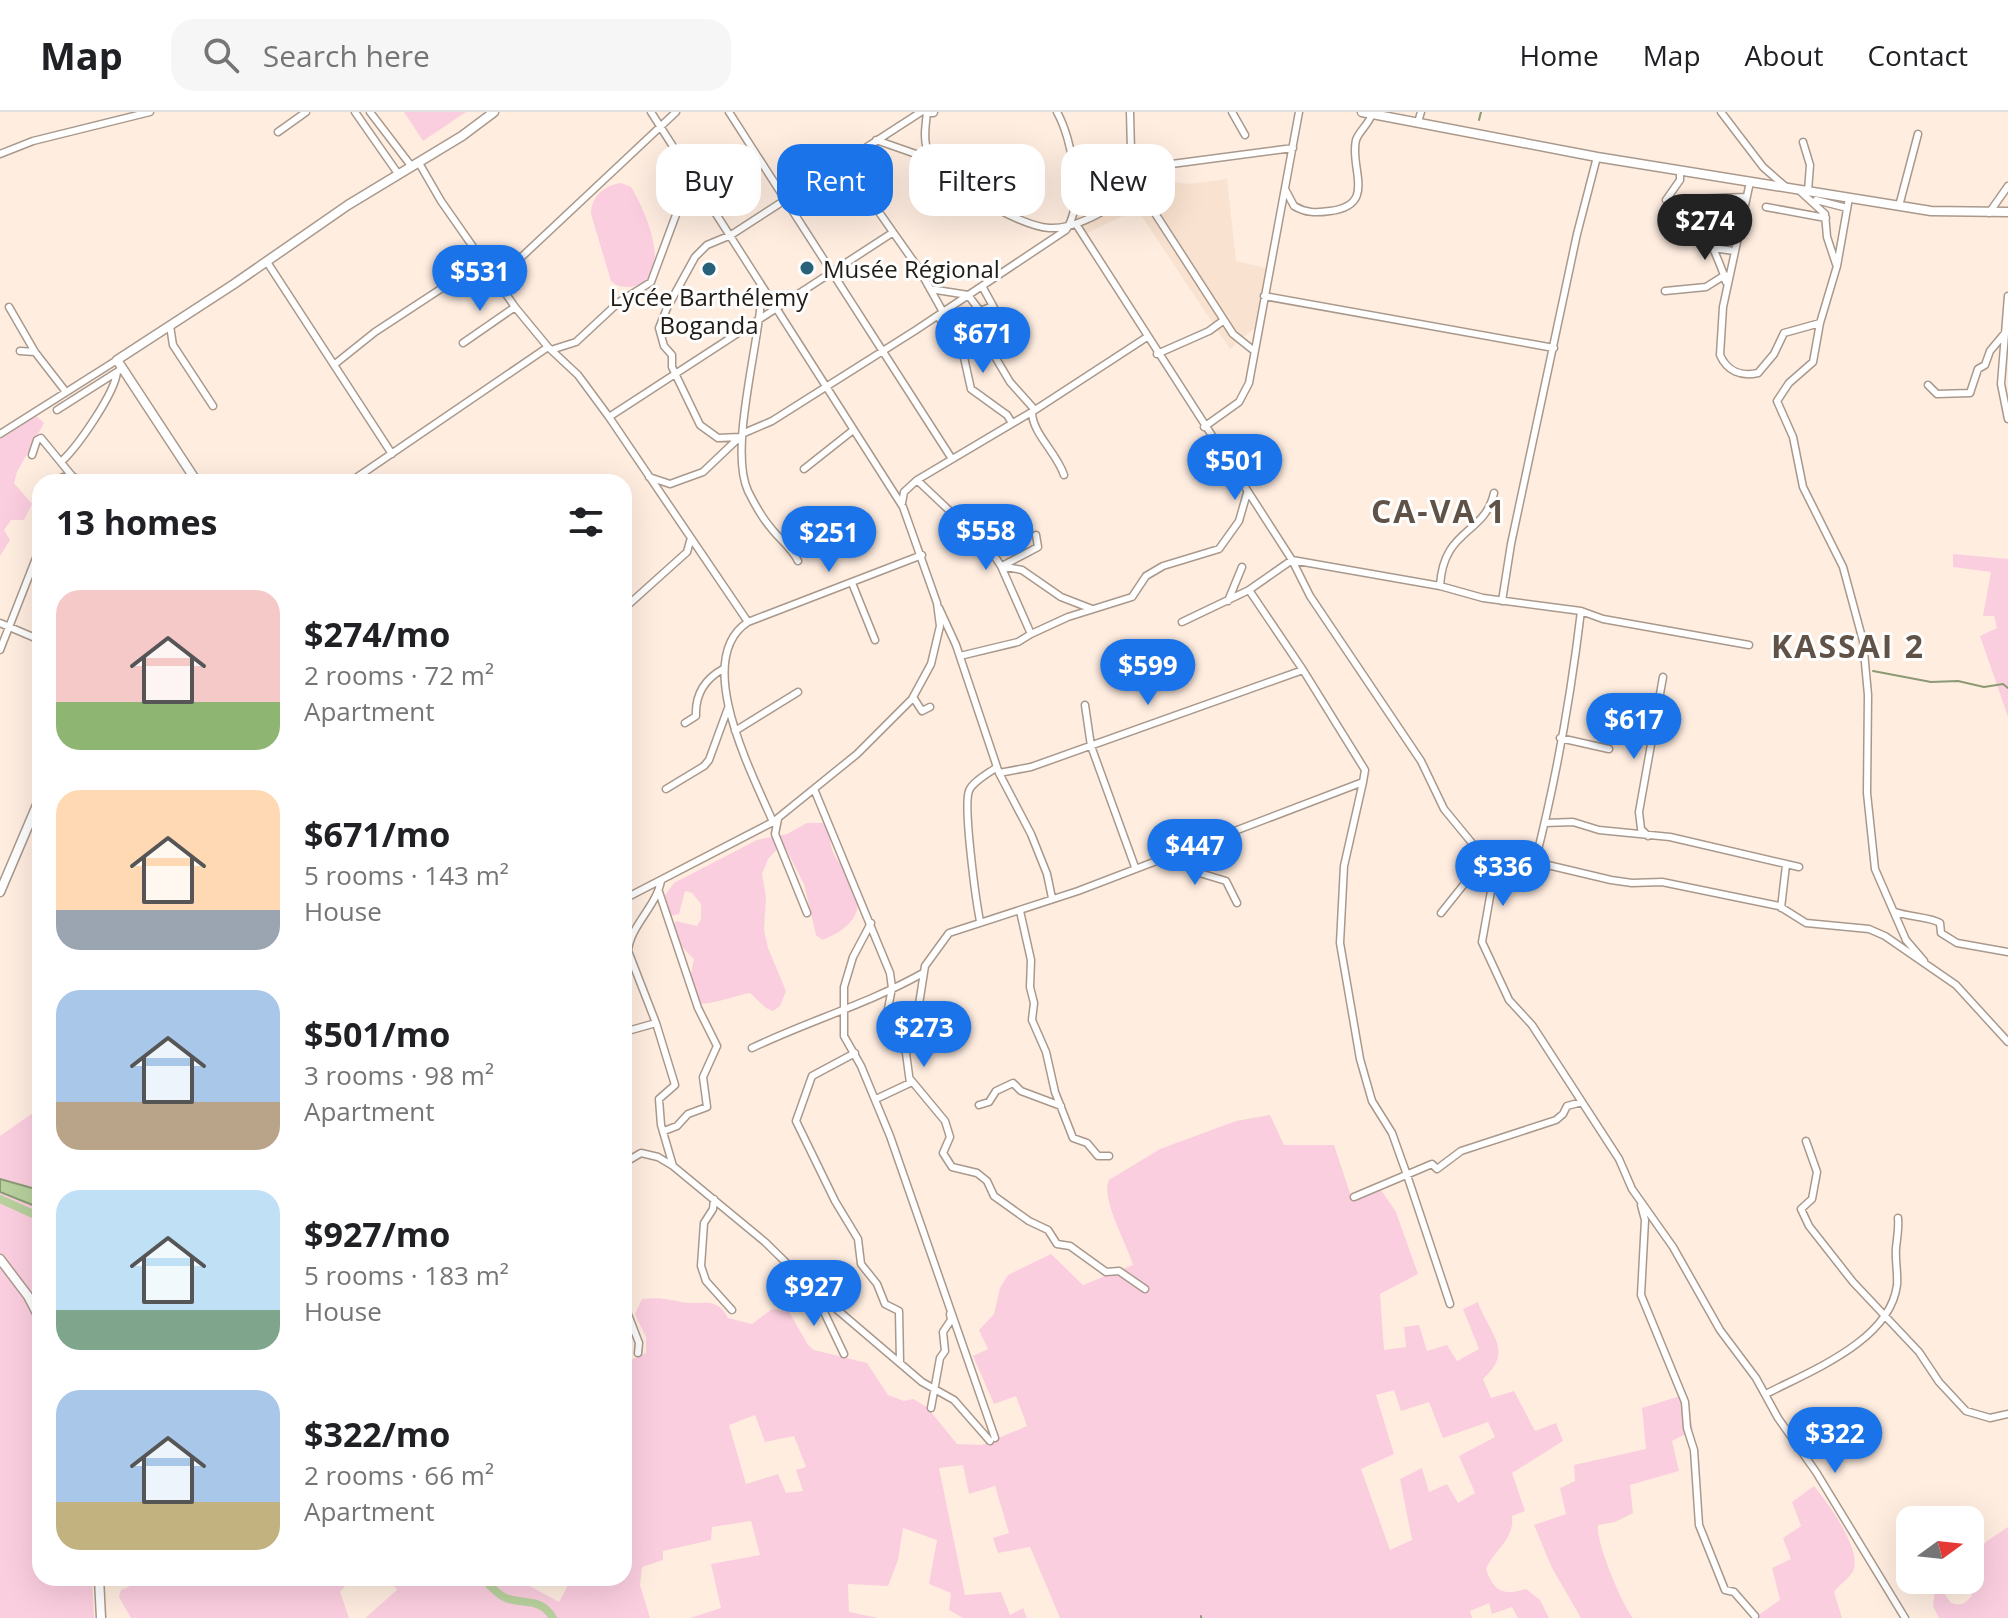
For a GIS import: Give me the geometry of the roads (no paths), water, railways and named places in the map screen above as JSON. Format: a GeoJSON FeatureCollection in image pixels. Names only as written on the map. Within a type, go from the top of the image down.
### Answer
{"type":"FeatureCollection","features":[{"type":"Feature","properties":{"kind":"main road"},"geometry":{"type":"LineString","coordinates":[[192,474],[120,370],[117,360],[348,205],[494,112]]}},
{"type":"Feature","properties":{"kind":"main road"},"geometry":{"type":"LineString","coordinates":[[1362,112],[1806,193],[1931,211],[2008,212]]}},
{"type":"Feature","properties":{"kind":"main road"},"geometry":{"type":"LineString","coordinates":[[0,892],[32,817]]}},
{"type":"Feature","properties":{"kind":"main road"},"geometry":{"type":"LineString","coordinates":[[0,1259],[32,1304]]}},
{"type":"Feature","properties":{"kind":"main road"},"geometry":{"type":"LineString","coordinates":[[99,1586],[101,1618]]}},
{"type":"Feature","properties":{"kind":"street"},"geometry":{"type":"LineString","coordinates":[[0,154],[33,141],[150,112]]}},
{"type":"Feature","properties":{"kind":"street"},"geometry":{"type":"LineString","coordinates":[[278,132],[306,112]]}},
{"type":"Feature","properties":{"kind":"street"},"geometry":{"type":"LineString","coordinates":[[355,112],[399,175]]}},
{"type":"Feature","properties":{"kind":"street"},"geometry":{"type":"LineString","coordinates":[[370,112],[415,165],[515,307],[578,375],[748,622]]}},
{"type":"Feature","properties":{"kind":"street"},"geometry":{"type":"LineString","coordinates":[[651,112],[672,144]]}},
{"type":"Feature","properties":{"kind":"street"},"geometry":{"type":"LineString","coordinates":[[497,280],[676,112]]}},
{"type":"Feature","properties":{"kind":"street"},"geometry":{"type":"LineString","coordinates":[[729,112],[777,187]]}},
{"type":"Feature","properties":{"kind":"street"},"geometry":{"type":"LineString","coordinates":[[870,144],[921,112]]}},
{"type":"Feature","properties":{"kind":"street"},"geometry":{"type":"LineString","coordinates":[[926,144],[929,112]]}},
{"type":"Feature","properties":{"kind":"street"},"geometry":{"type":"LineString","coordinates":[[1057,112],[1070,138],[1074,159],[1073,224],[1292,560],[1310,596],[1421,761],[1444,809],[1490,865],[1491,891],[1482,935],[1487,955],[1509,1000],[1532,1025],[1619,1159],[1632,1189],[1673,1247],[1720,1330],[1738,1350],[1905,1618]]}},
{"type":"Feature","properties":{"kind":"street"},"geometry":{"type":"LineString","coordinates":[[1130,112],[1132,144]]}},
{"type":"Feature","properties":{"kind":"street"},"geometry":{"type":"LineString","coordinates":[[1232,112],[1245,135]]}},
{"type":"Feature","properties":{"kind":"street"},"geometry":{"type":"LineString","coordinates":[[1204,427],[1246,394],[1299,112]]}},
{"type":"Feature","properties":{"kind":"street"},"geometry":{"type":"LineString","coordinates":[[1418,122],[1421,112]]}},
{"type":"Feature","properties":{"kind":"street"},"geometry":{"type":"LineString","coordinates":[[1721,112],[1763,167],[1787,188]]}},
{"type":"Feature","properties":{"kind":"street"},"geometry":{"type":"LineString","coordinates":[[1284,186],[1294,206],[1300,209],[1316,213],[1346,207],[1358,191],[1357,138],[1372,114]]}},
{"type":"Feature","properties":{"kind":"street"},"geometry":{"type":"LineString","coordinates":[[1899,206],[1918,134]]}},
{"type":"Feature","properties":{"kind":"street"},"geometry":{"type":"LineString","coordinates":[[876,140],[909,152]]}},
{"type":"Feature","properties":{"kind":"street"},"geometry":{"type":"LineString","coordinates":[[1803,142],[1810,165],[1806,193]]}},
{"type":"Feature","properties":{"kind":"street"},"geometry":{"type":"LineString","coordinates":[[1175,164],[1293,148]]}},
{"type":"Feature","properties":{"kind":"street"},"geometry":{"type":"LineString","coordinates":[[1502,601],[1511,544],[1586,195],[1597,157]]}},
{"type":"Feature","properties":{"kind":"street"},"geometry":{"type":"LineString","coordinates":[[1762,184],[1763,167]]}},
{"type":"Feature","properties":{"kind":"street"},"geometry":{"type":"LineString","coordinates":[[1680,170],[1680,180],[1666,200],[1746,197]]}},
{"type":"Feature","properties":{"kind":"street"},"geometry":{"type":"LineString","coordinates":[[1750,182],[1727,285],[1720,355],[1723,362],[1736,372],[1758,373],[1774,354],[1784,333],[1820,323]]}},
{"type":"Feature","properties":{"kind":"street"},"geometry":{"type":"LineString","coordinates":[[1989,213],[2008,186]]}},
{"type":"Feature","properties":{"kind":"street"},"geometry":{"type":"LineString","coordinates":[[1806,193],[1847,208]]}},
{"type":"Feature","properties":{"kind":"street"},"geometry":{"type":"LineString","coordinates":[[1806,193],[1822,208],[1827,237],[1837,266]]}},
{"type":"Feature","properties":{"kind":"street"},"geometry":{"type":"LineString","coordinates":[[1849,198],[1837,266],[1811,366],[1789,383],[1777,401],[1793,437],[1803,487],[1843,567],[1863,641],[1868,695],[1867,793],[1875,869],[1906,940],[1924,961]]}},
{"type":"Feature","properties":{"kind":"street"},"geometry":{"type":"LineString","coordinates":[[1703,199],[1703,214],[1727,285]]}},
{"type":"Feature","properties":{"kind":"street"},"geometry":{"type":"LineString","coordinates":[[777,204],[731,235],[701,250],[660,321],[661,336],[672,355],[675,372],[704,430],[718,438],[742,435],[772,421],[1089,216]]}},
{"type":"Feature","properties":{"kind":"street"},"geometry":{"type":"LineString","coordinates":[[1766,207],[1826,218]]}},
{"type":"Feature","properties":{"kind":"street"},"geometry":{"type":"LineString","coordinates":[[362,474],[551,348],[576,342],[619,302],[651,282],[676,216]]}},
{"type":"Feature","properties":{"kind":"street"},"geometry":{"type":"LineString","coordinates":[[719,216],[824,387],[903,507],[937,603],[960,656],[998,770],[1031,834],[1047,874],[1052,898]]}},
{"type":"Feature","properties":{"kind":"street"},"geometry":{"type":"LineString","coordinates":[[796,216],[952,459]]}},
{"type":"Feature","properties":{"kind":"street"},"geometry":{"type":"LineString","coordinates":[[880,216],[930,289],[945,328],[963,353],[971,389],[1016,421],[1032,421]]}},
{"type":"Feature","properties":{"kind":"street"},"geometry":{"type":"LineString","coordinates":[[1011,216],[1050,228],[1073,224]]}},
{"type":"Feature","properties":{"kind":"street"},"geometry":{"type":"LineString","coordinates":[[1157,216],[1233,334],[1253,350]]}},
{"type":"Feature","properties":{"kind":"street"},"geometry":{"type":"LineString","coordinates":[[609,417],[892,233]]}},
{"type":"Feature","properties":{"kind":"street"},"geometry":{"type":"LineString","coordinates":[[1699,236],[1706,247],[1734,251]]}},
{"type":"Feature","properties":{"kind":"street"},"geometry":{"type":"LineString","coordinates":[[267,262],[392,454]]}},
{"type":"Feature","properties":{"kind":"street"},"geometry":{"type":"LineString","coordinates":[[1665,291],[1706,287],[1725,275],[1731,267]]}},
{"type":"Feature","properties":{"kind":"street"},"geometry":{"type":"LineString","coordinates":[[335,364],[375,332],[465,273],[475,269],[491,273]]}},
{"type":"Feature","properties":{"kind":"street"},"geometry":{"type":"LineString","coordinates":[[763,286],[742,435],[741,465],[749,492],[766,522],[786,542],[798,561]]}},
{"type":"Feature","properties":{"kind":"street"},"geometry":{"type":"LineString","coordinates":[[970,344],[1004,328],[982,286]]}},
{"type":"Feature","properties":{"kind":"street"},"geometry":{"type":"LineString","coordinates":[[930,289],[968,295],[980,311],[993,306]]}},
{"type":"Feature","properties":{"kind":"street"},"geometry":{"type":"LineString","coordinates":[[1264,296],[1554,348]]}},
{"type":"Feature","properties":{"kind":"street"},"geometry":{"type":"LineString","coordinates":[[2008,296],[2001,384],[2008,419]]}},
{"type":"Feature","properties":{"kind":"street"},"geometry":{"type":"LineString","coordinates":[[9,307],[35,352],[66,392]]}},
{"type":"Feature","properties":{"kind":"street"},"geometry":{"type":"LineString","coordinates":[[463,343],[515,307]]}},
{"type":"Feature","properties":{"kind":"street"},"geometry":{"type":"LineString","coordinates":[[1157,354],[1209,331],[1224,320]]}},
{"type":"Feature","properties":{"kind":"street"},"geometry":{"type":"LineString","coordinates":[[170,326],[173,345],[213,406]]}},
{"type":"Feature","properties":{"kind":"street"},"geometry":{"type":"LineString","coordinates":[[945,328],[958,339],[994,355],[1033,411],[1032,421],[1051,448],[1064,475]]}},
{"type":"Feature","properties":{"kind":"street"},"geometry":{"type":"LineString","coordinates":[[1928,385],[1937,394],[1970,393],[1978,369],[1985,365],[1990,351],[2005,333]]}},
{"type":"Feature","properties":{"kind":"street"},"geometry":{"type":"LineString","coordinates":[[903,507],[902,498],[907,487],[917,480],[1033,411],[1147,337]]}},
{"type":"Feature","properties":{"kind":"street"},"geometry":{"type":"LineString","coordinates":[[20,351],[35,352]]}},
{"type":"Feature","properties":{"kind":"street"},"geometry":{"type":"LineString","coordinates":[[0,434],[117,360]]}},
{"type":"Feature","properties":{"kind":"street"},"geometry":{"type":"LineString","coordinates":[[57,410],[120,370]]}},
{"type":"Feature","properties":{"kind":"street"},"geometry":{"type":"LineString","coordinates":[[62,461],[72,452],[116,385],[120,370]]}},
{"type":"Feature","properties":{"kind":"street"},"geometry":{"type":"LineString","coordinates":[[804,469],[852,431]]}},
{"type":"Feature","properties":{"kind":"street"},"geometry":{"type":"LineString","coordinates":[[649,477],[666,484],[689,479],[710,466],[742,435]]}},
{"type":"Feature","properties":{"kind":"street"},"geometry":{"type":"LineString","coordinates":[[32,455],[37,440],[41,438],[71,474]]}},
{"type":"Feature","properties":{"kind":"street"},"geometry":{"type":"LineString","coordinates":[[917,480],[954,515],[966,534],[988,546],[1002,565],[1031,634]]}},
{"type":"Feature","properties":{"kind":"street"},"geometry":{"type":"LineString","coordinates":[[890,486],[907,487]]}},
{"type":"Feature","properties":{"kind":"street"},"geometry":{"type":"LineString","coordinates":[[960,656],[1018,642],[1092,609],[1132,597],[1151,571],[1219,549],[1239,521],[1247,493]]}},
{"type":"Feature","properties":{"kind":"street"},"geometry":{"type":"LineString","coordinates":[[1440,586],[1445,554],[1489,508],[1494,493]]}},
{"type":"Feature","properties":{"kind":"street"},"geometry":{"type":"LineString","coordinates":[[1002,565],[1038,547],[1036,535]]}},
{"type":"Feature","properties":{"kind":"street"},"geometry":{"type":"LineString","coordinates":[[632,601],[691,548],[690,537]]}},
{"type":"Feature","properties":{"kind":"street"},"geometry":{"type":"LineString","coordinates":[[807,913],[775,834],[776,820],[735,731],[723,669],[730,640],[748,622],[922,555]]}},
{"type":"Feature","properties":{"kind":"street"},"geometry":{"type":"LineString","coordinates":[[1182,622],[1249,590],[1292,560],[1440,586],[1502,601],[1581,611],[1603,619],[1749,645]]}},
{"type":"Feature","properties":{"kind":"street"},"geometry":{"type":"LineString","coordinates":[[1002,565],[1022,570],[1033,581],[1061,597],[1092,609]]}},
{"type":"Feature","properties":{"kind":"street"},"geometry":{"type":"LineString","coordinates":[[1228,601],[1242,567]]}},
{"type":"Feature","properties":{"kind":"street"},"geometry":{"type":"LineString","coordinates":[[0,650],[32,568]]}},
{"type":"Feature","properties":{"kind":"street"},"geometry":{"type":"LineString","coordinates":[[852,583],[875,640]]}},
{"type":"Feature","properties":{"kind":"street"},"geometry":{"type":"LineString","coordinates":[[1249,590],[1365,770],[1344,866],[1340,943],[1360,1059],[1372,1101],[1392,1133],[1450,1304]]}},
{"type":"Feature","properties":{"kind":"street"},"geometry":{"type":"LineString","coordinates":[[632,895],[776,820],[857,754],[913,697],[931,664],[940,626],[937,603]]}},
{"type":"Feature","properties":{"kind":"street"},"geometry":{"type":"LineString","coordinates":[[1535,862],[1545,823],[1581,611]]}},
{"type":"Feature","properties":{"kind":"street"},"geometry":{"type":"LineString","coordinates":[[0,623],[32,637]]}},
{"type":"Feature","properties":{"kind":"street"},"geometry":{"type":"LineString","coordinates":[[685,723],[696,716],[698,699],[707,680],[723,669]]}},
{"type":"Feature","properties":{"kind":"street"},"geometry":{"type":"LineString","coordinates":[[980,921],[969,837],[968,794],[971,787],[998,770],[1031,767],[1256,684],[1303,670]]}},
{"type":"Feature","properties":{"kind":"street"},"geometry":{"type":"LineString","coordinates":[[1648,836],[1641,829],[1639,812],[1663,677]]}},
{"type":"Feature","properties":{"kind":"street"},"geometry":{"type":"LineString","coordinates":[[735,731],[798,692]]}},
{"type":"Feature","properties":{"kind":"street"},"geometry":{"type":"LineString","coordinates":[[913,697],[922,711],[930,707]]}},
{"type":"Feature","properties":{"kind":"street"},"geometry":{"type":"LineString","coordinates":[[666,789],[709,760],[729,705]]}},
{"type":"Feature","properties":{"kind":"street"},"geometry":{"type":"LineString","coordinates":[[1085,705],[1091,746],[1135,867]]}},
{"type":"Feature","properties":{"kind":"street"},"geometry":{"type":"LineString","coordinates":[[1560,738],[1609,749]]}},
{"type":"Feature","properties":{"kind":"street"},"geometry":{"type":"LineString","coordinates":[[923,1022],[919,1004],[923,972],[949,933],[1020,911],[1363,782]]}},
{"type":"Feature","properties":{"kind":"street"},"geometry":{"type":"LineString","coordinates":[[814,789],[856,895],[871,923],[892,988],[888,1009],[904,1038],[911,1080],[945,1121],[950,1137],[943,1153],[952,1167],[977,1173],[987,1181],[994,1196],[1029,1221],[1048,1230],[1057,1244],[1070,1246],[1106,1272],[1119,1271],[1145,1289]]}},
{"type":"Feature","properties":{"kind":"street"},"geometry":{"type":"LineString","coordinates":[[1545,823],[1573,822],[1599,830],[1677,838],[1799,867]]}},
{"type":"Feature","properties":{"kind":"street"},"geometry":{"type":"LineString","coordinates":[[752,835],[775,834]]}},
{"type":"Feature","properties":{"kind":"street"},"geometry":{"type":"LineString","coordinates":[[1176,854],[1193,871],[1226,881],[1237,903]]}},
{"type":"Feature","properties":{"kind":"street"},"geometry":{"type":"LineString","coordinates":[[1441,913],[1465,883],[1490,865],[1535,862],[1611,880],[1662,882],[1781,908],[1806,923],[1869,929],[1924,961],[1967,995],[2008,1042]]}},
{"type":"Feature","properties":{"kind":"street"},"geometry":{"type":"LineString","coordinates":[[1781,908],[1786,865]]}},
{"type":"Feature","properties":{"kind":"street"},"geometry":{"type":"LineString","coordinates":[[632,935],[659,892],[661,881]]}},
{"type":"Feature","properties":{"kind":"street"},"geometry":{"type":"LineString","coordinates":[[659,892],[698,1008],[717,1046],[703,1077],[707,1107],[688,1114],[677,1126],[664,1131]]}},
{"type":"Feature","properties":{"kind":"street"},"geometry":{"type":"LineString","coordinates":[[1020,911],[1031,960],[1032,1020],[1046,1052],[1061,1106],[1073,1138],[1087,1143],[1098,1156],[1109,1156]]}},
{"type":"Feature","properties":{"kind":"street"},"geometry":{"type":"LineString","coordinates":[[1895,912],[1913,919],[1935,920],[1940,923],[1941,933],[1957,943],[2008,952]]}},
{"type":"Feature","properties":{"kind":"street"},"geometry":{"type":"LineString","coordinates":[[632,1155],[641,1153],[658,1157],[673,1166],[765,1242],[814,1290],[900,1362],[935,1391],[954,1400],[993,1439],[876,1099],[844,1036],[844,987],[853,957],[871,923]]}},
{"type":"Feature","properties":{"kind":"street"},"geometry":{"type":"LineString","coordinates":[[632,961],[656,1023],[675,1085],[659,1099],[658,1110],[673,1166]]}},
{"type":"Feature","properties":{"kind":"street"},"geometry":{"type":"LineString","coordinates":[[752,1048],[842,1009],[879,997],[923,972]]}},
{"type":"Feature","properties":{"kind":"street"},"geometry":{"type":"LineString","coordinates":[[632,1030],[656,1023]]}},
{"type":"Feature","properties":{"kind":"street"},"geometry":{"type":"LineString","coordinates":[[855,1053],[812,1076],[796,1121],[835,1201],[858,1239],[861,1264],[877,1284],[885,1304],[899,1311],[900,1362]]}},
{"type":"Feature","properties":{"kind":"street"},"geometry":{"type":"LineString","coordinates":[[876,1099],[905,1087],[911,1080]]}},
{"type":"Feature","properties":{"kind":"street"},"geometry":{"type":"LineString","coordinates":[[979,1105],[989,1102],[996,1091],[1013,1083],[1021,1091],[1061,1106]]}},
{"type":"Feature","properties":{"kind":"street"},"geometry":{"type":"LineString","coordinates":[[1354,1197],[1432,1164],[1437,1169],[1461,1151],[1556,1120],[1567,1106],[1582,1102]]}},
{"type":"Feature","properties":{"kind":"street"},"geometry":{"type":"LineString","coordinates":[[1806,1141],[1817,1172],[1812,1199],[1801,1209],[1809,1226],[1966,1411],[1990,1418],[2008,1414]]}},
{"type":"Feature","properties":{"kind":"street"},"geometry":{"type":"LineString","coordinates":[[714,1199],[713,1209],[704,1223],[701,1266],[706,1281],[732,1310]]}},
{"type":"Feature","properties":{"kind":"street"},"geometry":{"type":"LineString","coordinates":[[1641,1201],[1645,1220],[1641,1295],[1685,1402],[1687,1428],[1694,1450],[1699,1525],[1725,1590],[1734,1592],[1755,1616]]}},
{"type":"Feature","properties":{"kind":"street"},"geometry":{"type":"LineString","coordinates":[[1766,1394],[1834,1360],[1847,1348],[1870,1337],[1885,1316],[1897,1285],[1898,1218]]}},
{"type":"Feature","properties":{"kind":"street"},"geometry":{"type":"LineString","coordinates":[[814,1290],[844,1354]]}},
{"type":"Feature","properties":{"kind":"street"},"geometry":{"type":"LineString","coordinates":[[931,1408],[940,1358],[945,1351],[943,1332],[951,1320],[951,1311]]}},
{"type":"Feature","properties":{"kind":"street"},"geometry":{"type":"LineString","coordinates":[[632,1325],[639,1343],[638,1353]]}},
{"type":"Feature","properties":{"kind":"waterway"},"geometry":{"type":"LineString","coordinates":[[1479,120],[1481,112]]}},
{"type":"Feature","properties":{"kind":"waterway"},"geometry":{"type":"LineString","coordinates":[[1873,671],[1931,682],[1958,681],[1984,687],[2003,684],[2008,688]]}},
{"type":"Feature","properties":{"kind":"waterway"},"geometry":{"type":"LineString","coordinates":[[0,1199],[32,1213]]}},
{"type":"Feature","properties":{"kind":"waterway"},"geometry":{"type":"LineString","coordinates":[[490,1586],[506,1598],[538,1604],[553,1618]]}},
{"type":"Feature","properties":{"kind":"place","name":"Musée Régional"},"geometry":{"type":"Point","coordinates":[807,268]}},
{"type":"Feature","properties":{"kind":"place","name":"Lycée Barthélemy Boganda"},"geometry":{"type":"Point","coordinates":[709,269]}},
{"type":"Feature","properties":{"kind":"district","name":"CA-VA 1"},"geometry":{"type":"Point","coordinates":[1439,510]}},
{"type":"Feature","properties":{"kind":"district","name":"KASSAI 2"},"geometry":{"type":"Point","coordinates":[1848,645]}}]}
